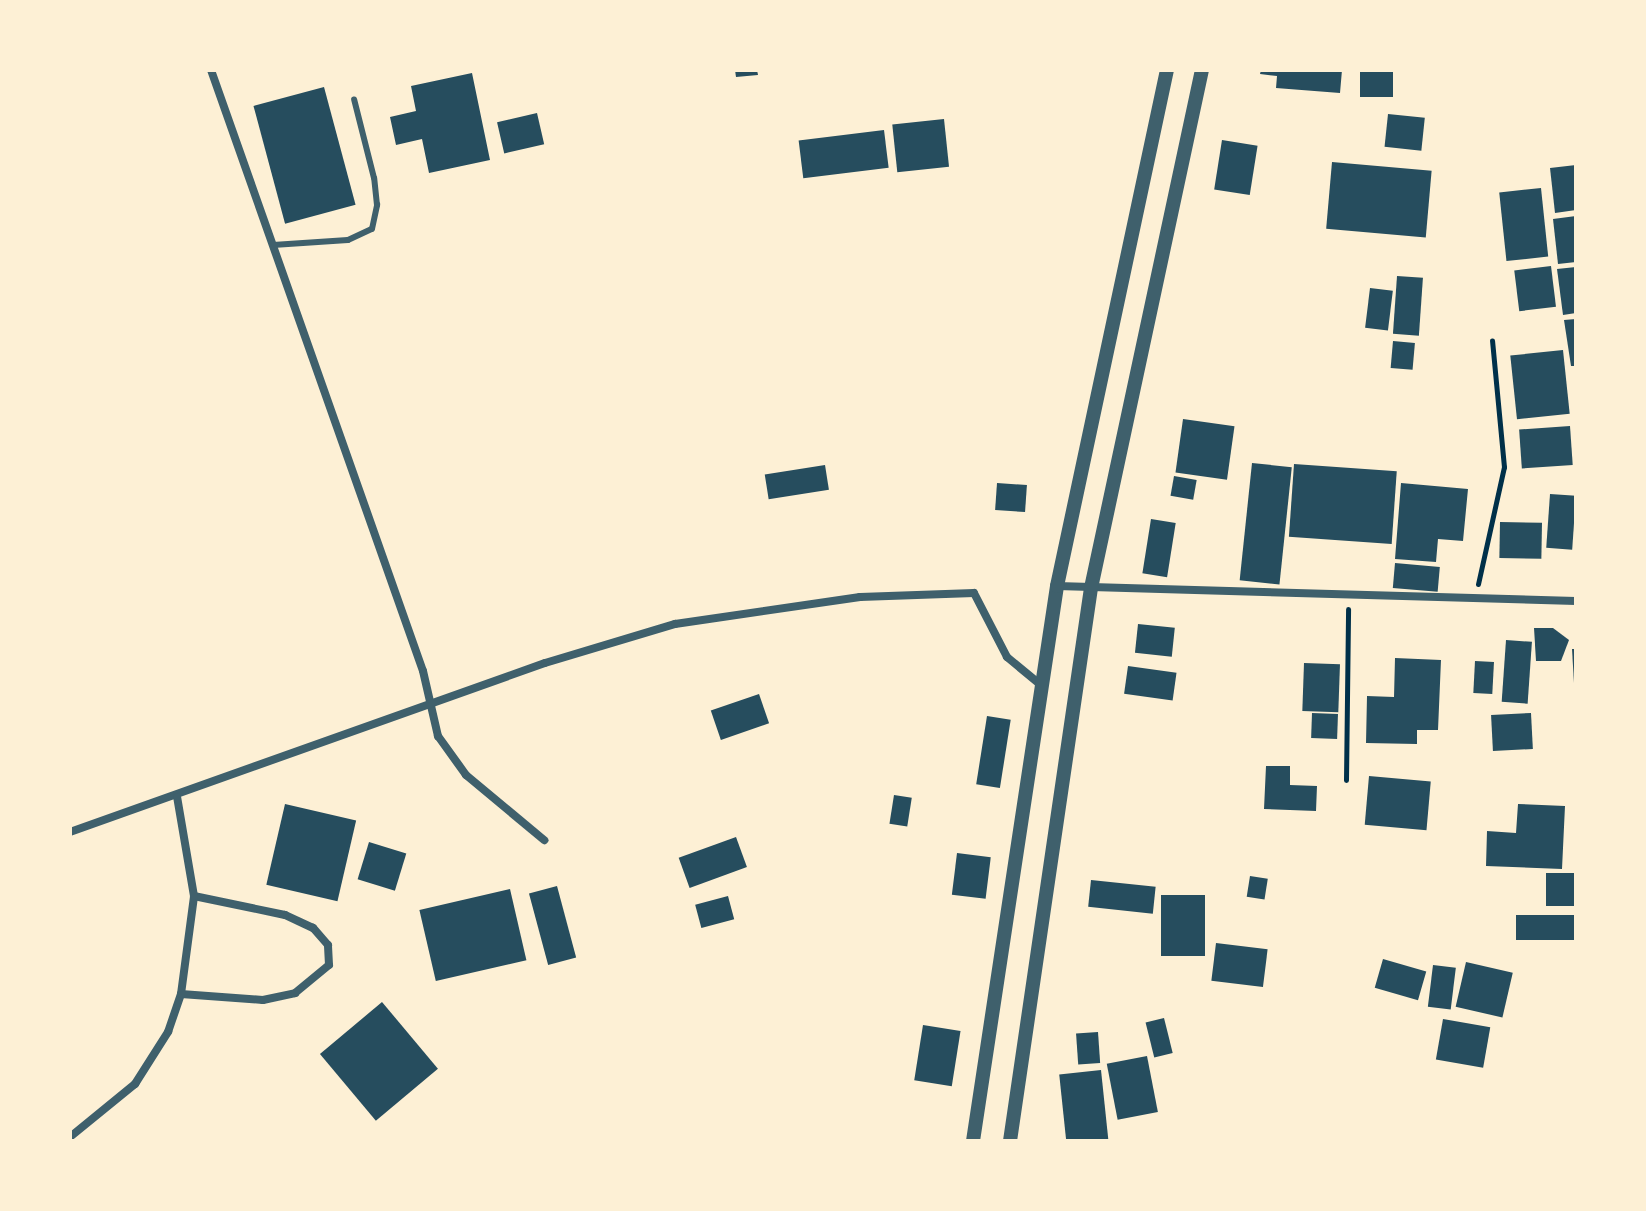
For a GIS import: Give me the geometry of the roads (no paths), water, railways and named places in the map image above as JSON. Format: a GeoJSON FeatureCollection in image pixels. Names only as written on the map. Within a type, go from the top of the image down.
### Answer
{"type":"FeatureCollection","features":[{"type":"Feature","properties":{"kind":"street"},"geometry":{"type":"LineString","coordinates":[[211,70],[423,671],[438,736],[466,775],[544,840]]}},
{"type":"Feature","properties":{"kind":"street"},"geometry":{"type":"LineString","coordinates":[[973,1141],[1057,586],[1167,70]]}},
{"type":"Feature","properties":{"kind":"street"},"geometry":{"type":"LineString","coordinates":[[1010,1141],[1091,588],[1202,70]]}},
{"type":"Feature","properties":{"kind":"street"},"geometry":{"type":"LineString","coordinates":[[1057,586],[1576,601]]}},
{"type":"Feature","properties":{"kind":"street"},"geometry":{"type":"LineString","coordinates":[[70,832],[177,797],[429,703],[675,624],[860,597],[959,593],[981,599],[1007,657],[1042,686]]}},
{"type":"Feature","properties":{"kind":"street"},"geometry":{"type":"LineString","coordinates":[[70,1137],[135,1084],[168,1032],[181,994],[194,896],[177,797]]}},
{"type":"Feature","properties":{"kind":"street"},"geometry":{"type":"LineString","coordinates":[[181,994],[263,1000],[295,993],[329,965],[328,945],[313,928],[285,915],[194,896]]}},
{"type":"Feature","properties":{"kind":"lane"},"geometry":{"type":"LineString","coordinates":[[273,245],[348,240],[372,229],[377,205],[374,178],[354,99]]}}]}
